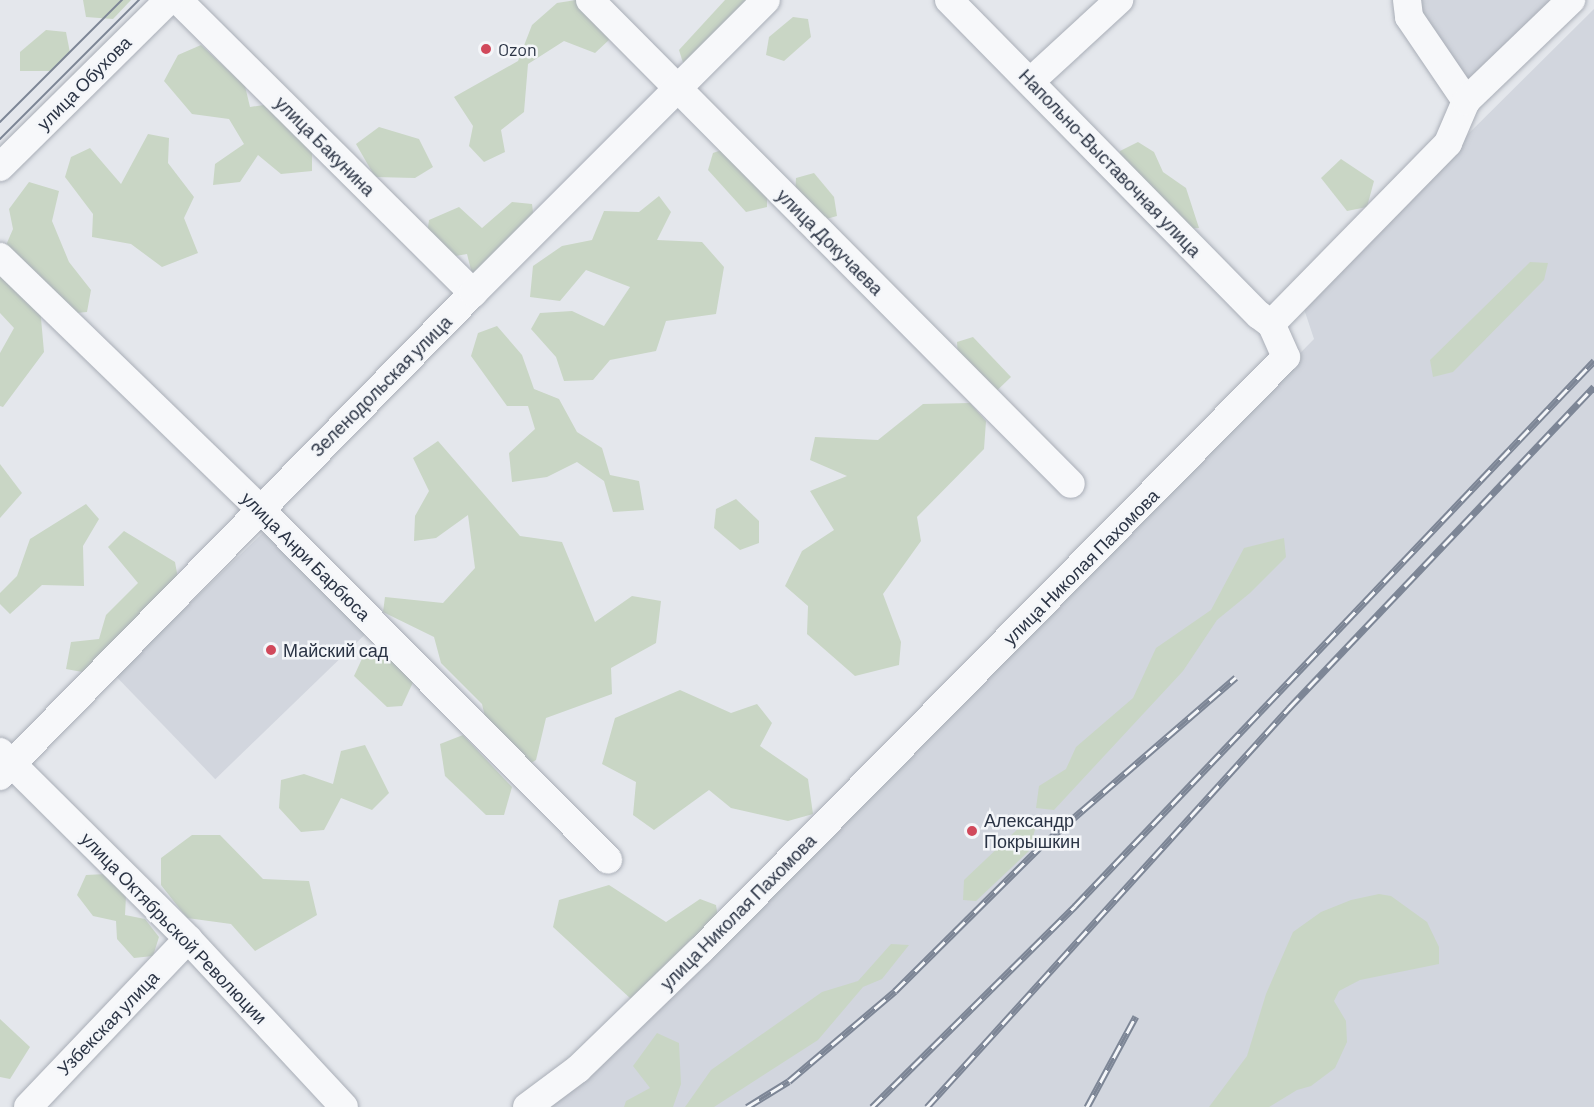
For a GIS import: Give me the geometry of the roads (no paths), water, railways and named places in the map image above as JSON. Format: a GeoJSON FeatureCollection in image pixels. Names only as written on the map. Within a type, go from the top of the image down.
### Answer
{"type":"FeatureCollection","features":[{"type":"Feature","properties":{"kind":"street","name":"улица Обухова"},"geometry":{"type":"LineString","coordinates":[[0,167],[169,0]]}},
{"type":"Feature","properties":{"kind":"street","name":"улица Бакунина"},"geometry":{"type":"LineString","coordinates":[[178,0],[473,292]]}},
{"type":"Feature","properties":{"kind":"street","name":"улица Докучаева"},"geometry":{"type":"LineString","coordinates":[[590,0],[1071,483]]}},
{"type":"Feature","properties":{"kind":"street","name":"Зеленодольская улица"},"geometry":{"type":"LineString","coordinates":[[4,764],[260,509],[676,87],[766,0]]}},
{"type":"Feature","properties":{"kind":"street","name":"Напольно-Выставочная улица"},"geometry":{"type":"LineString","coordinates":[[950,0],[1259,315],[1272,324]]}},
{"type":"Feature","properties":{"kind":"street"},"geometry":{"type":"LineString","coordinates":[[1031,81],[1119,0]]}},
{"type":"Feature","properties":{"kind":"street"},"geometry":{"type":"LineString","coordinates":[[1407,0],[1409,17],[1466,101]]}},
{"type":"Feature","properties":{"kind":"street"},"geometry":{"type":"LineString","coordinates":[[1272,324],[1448,142],[1466,101],[1571,0]]}},
{"type":"Feature","properties":{"kind":"street","name":"улица Анри Барбюса"},"geometry":{"type":"LineString","coordinates":[[0,257],[260,509],[608,860]]}},
{"type":"Feature","properties":{"kind":"street","name":"улица Николая Пахомова"},"geometry":{"type":"LineString","coordinates":[[527,1107],[578,1069],[701,950],[1286,357],[1272,324]]}},
{"type":"Feature","properties":{"kind":"street","name":"улица Октябрьской Революции"},"geometry":{"type":"LineString","coordinates":[[4,764],[188,939],[344,1107]]}},
{"type":"Feature","properties":{"kind":"street","name":"Узбекская улица"},"geometry":{"type":"LineString","coordinates":[[28,1107],[188,939]]}},
{"type":"Feature","properties":{"kind":"tram line"},"geometry":{"type":"LineString","coordinates":[[0,122],[122,0]]}},
{"type":"Feature","properties":{"kind":"tram line"},"geometry":{"type":"LineString","coordinates":[[0,139],[139,0]]}},
{"type":"Feature","properties":{"kind":"railway"},"geometry":{"type":"LineString","coordinates":[[872,1107],[1075,906],[1594,361]]}},
{"type":"Feature","properties":{"kind":"railway"},"geometry":{"type":"LineString","coordinates":[[927,1107],[1289,708],[1594,387]]}},
{"type":"Feature","properties":{"kind":"railway"},"geometry":{"type":"LineString","coordinates":[[747,1107],[789,1081],[895,991],[1040,847],[1236,677]]}},
{"type":"Feature","properties":{"kind":"railway"},"geometry":{"type":"LineString","coordinates":[[1087,1107],[1136,1016]]}},
{"type":"Feature","properties":{"kind":"place","name":"Ozon"},"geometry":{"type":"Point","coordinates":[486,49]}},
{"type":"Feature","properties":{"kind":"place","name":"Майский сад"},"geometry":{"type":"Point","coordinates":[271,650]}},
{"type":"Feature","properties":{"kind":"place","name":"Александр Покрышкин"},"geometry":{"type":"Point","coordinates":[972,831]}}]}
